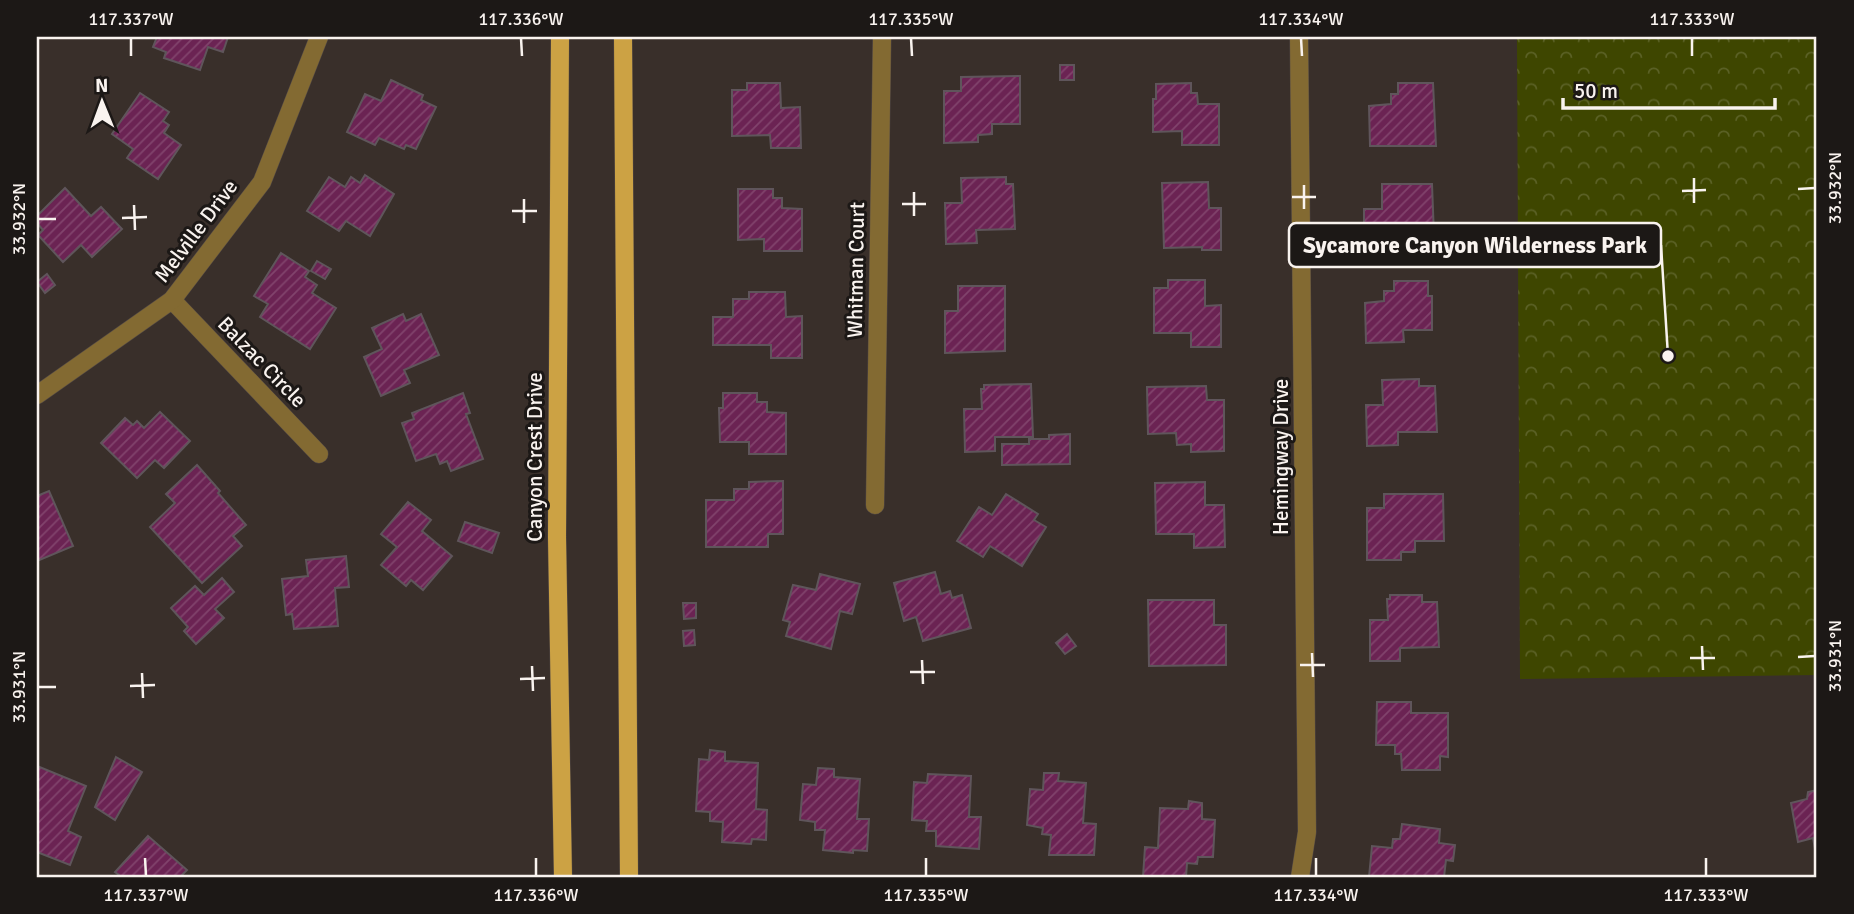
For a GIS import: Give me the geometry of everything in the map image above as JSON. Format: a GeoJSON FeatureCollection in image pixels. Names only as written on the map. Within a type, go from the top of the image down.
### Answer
{"type":"FeatureCollection","features":[{"type":"Feature","properties":{"kind":"main road","name":"Canyon Crest Drive"},"geometry":{"type":"LineString","coordinates":[[560,37],[557,537],[563,877]]}},
{"type":"Feature","properties":{"kind":"main road"},"geometry":{"type":"LineString","coordinates":[[623,37],[629,877]]}},
{"type":"Feature","properties":{"kind":"street","name":"Melville Drive"},"geometry":{"type":"LineString","coordinates":[[37,396],[172,300],[262,182],[319,37]]}},
{"type":"Feature","properties":{"kind":"street","name":"Whitman Court"},"geometry":{"type":"LineString","coordinates":[[875,505],[881,37]]}},
{"type":"Feature","properties":{"kind":"street","name":"Hemingway Drive"},"geometry":{"type":"LineString","coordinates":[[1299,37],[1307,818],[1300,877]]}},
{"type":"Feature","properties":{"kind":"street","name":"Balzac Circle"},"geometry":{"type":"LineString","coordinates":[[172,300],[319,454]]}},
{"type":"Feature","properties":{"kind":"green space"},"geometry":{"type":"Polygon","coordinates":[[[1517,37],[1817,37],[1817,675],[1520,679],[1517,37]]]}},
{"type":"Feature","properties":{"kind":"building"},"geometry":{"type":"Polygon","coordinates":[[[157,37],[228,37],[223,52],[208,47],[200,70],[164,58],[166,52],[153,47],[157,37]]]}},
{"type":"Feature","properties":{"kind":"building"},"geometry":{"type":"Polygon","coordinates":[[[1060,65],[1074,65],[1074,80],[1060,80],[1060,65]]]}},
{"type":"Feature","properties":{"kind":"building"},"geometry":{"type":"Polygon","coordinates":[[[1020,76],[1020,124],[992,124],[992,134],[978,135],[978,142],[944,143],[944,91],[961,91],[961,77],[1020,76]]]}},
{"type":"Feature","properties":{"kind":"building"},"geometry":{"type":"Polygon","coordinates":[[[391,80],[423,95],[421,100],[436,107],[416,149],[406,145],[404,149],[379,138],[375,145],[347,132],[365,94],[381,101],[391,80]]]}},
{"type":"Feature","properties":{"kind":"building"},"geometry":{"type":"Polygon","coordinates":[[[747,83],[780,83],[781,108],[800,107],[801,148],[771,148],[770,135],[732,136],[732,90],[747,90],[747,83]]]}},
{"type":"Feature","properties":{"kind":"building"},"geometry":{"type":"Polygon","coordinates":[[[1191,83],[1191,93],[1197,93],[1198,104],[1219,104],[1219,145],[1182,145],[1182,131],[1153,132],[1156,84],[1191,83]]]}},
{"type":"Feature","properties":{"kind":"building"},"geometry":{"type":"Polygon","coordinates":[[[1398,83],[1433,83],[1436,146],[1370,146],[1369,106],[1391,104],[1391,94],[1398,94],[1398,83]]]}},
{"type":"Feature","properties":{"kind":"building"},"geometry":{"type":"Polygon","coordinates":[[[140,93],[169,112],[163,121],[169,125],[164,133],[181,145],[158,179],[127,158],[133,149],[112,134],[140,93]]]}},
{"type":"Feature","properties":{"kind":"building"},"geometry":{"type":"Polygon","coordinates":[[[365,175],[394,194],[370,236],[346,221],[339,231],[307,211],[329,177],[345,187],[351,177],[360,183],[365,175]]]}},
{"type":"Feature","properties":{"kind":"building"},"geometry":{"type":"Polygon","coordinates":[[[1006,177],[1006,184],[1013,184],[1015,229],[976,230],[977,243],[946,244],[945,203],[962,203],[961,178],[1006,177]]]}},
{"type":"Feature","properties":{"kind":"building"},"geometry":{"type":"Polygon","coordinates":[[[1208,182],[1209,208],[1221,208],[1221,250],[1202,250],[1202,247],[1164,248],[1162,183],[1208,182]]]}},
{"type":"Feature","properties":{"kind":"building"},"geometry":{"type":"Polygon","coordinates":[[[1382,184],[1432,184],[1434,236],[1395,236],[1395,250],[1364,250],[1364,209],[1382,209],[1382,184]]]}},
{"type":"Feature","properties":{"kind":"building"},"geometry":{"type":"Polygon","coordinates":[[[65,188],[91,216],[101,207],[122,229],[92,257],[81,245],[63,262],[38,235],[43,230],[37,223],[37,216],[65,188]]]}},
{"type":"Feature","properties":{"kind":"building"},"geometry":{"type":"Polygon","coordinates":[[[738,189],[773,189],[773,198],[782,198],[782,208],[802,209],[802,251],[764,251],[764,239],[738,240],[738,189]]]}},
{"type":"Feature","properties":{"kind":"building"},"geometry":{"type":"Polygon","coordinates":[[[281,253],[309,271],[305,277],[317,285],[312,293],[336,308],[310,349],[260,317],[268,304],[254,296],[281,253]]]}},
{"type":"Feature","properties":{"kind":"building"},"geometry":{"type":"Polygon","coordinates":[[[317,261],[331,269],[325,279],[311,271],[317,261]]]}},
{"type":"Feature","properties":{"kind":"building"},"geometry":{"type":"Polygon","coordinates":[[[47,274],[55,285],[45,293],[37,282],[47,274]]]}},
{"type":"Feature","properties":{"kind":"building"},"geometry":{"type":"Polygon","coordinates":[[[1168,280],[1205,280],[1205,306],[1221,305],[1221,347],[1191,347],[1191,333],[1154,333],[1154,288],[1168,288],[1168,280]]]}},
{"type":"Feature","properties":{"kind":"building"},"geometry":{"type":"Polygon","coordinates":[[[1394,281],[1428,281],[1428,296],[1432,296],[1432,330],[1403,330],[1404,342],[1366,343],[1365,303],[1384,301],[1384,291],[1394,291],[1394,281]]]}},
{"type":"Feature","properties":{"kind":"building"},"geometry":{"type":"Polygon","coordinates":[[[958,286],[1005,286],[1005,351],[945,353],[945,311],[958,311],[958,286]]]}},
{"type":"Feature","properties":{"kind":"building"},"geometry":{"type":"Polygon","coordinates":[[[749,292],[785,292],[786,317],[802,316],[802,358],[771,358],[771,345],[713,345],[713,317],[733,317],[733,299],[749,299],[749,292]]]}},
{"type":"Feature","properties":{"kind":"building"},"geometry":{"type":"Polygon","coordinates":[[[403,314],[406,321],[421,314],[439,355],[404,370],[410,383],[381,396],[364,357],[382,349],[372,328],[403,314]]]}},
{"type":"Feature","properties":{"kind":"building"},"geometry":{"type":"Polygon","coordinates":[[[1419,379],[1419,386],[1435,386],[1437,432],[1398,432],[1398,445],[1367,446],[1366,405],[1383,405],[1382,380],[1419,379]]]}},
{"type":"Feature","properties":{"kind":"building"},"geometry":{"type":"Polygon","coordinates":[[[1031,384],[1033,437],[995,437],[995,451],[965,452],[964,409],[982,409],[981,389],[984,389],[984,385],[1031,384]]]}},
{"type":"Feature","properties":{"kind":"building"},"geometry":{"type":"Polygon","coordinates":[[[1206,386],[1207,400],[1224,400],[1224,451],[1191,452],[1191,444],[1177,445],[1176,433],[1148,434],[1147,387],[1206,386]]]}},
{"type":"Feature","properties":{"kind":"building"},"geometry":{"type":"Polygon","coordinates":[[[463,393],[470,413],[466,414],[483,459],[451,471],[447,461],[440,464],[436,454],[416,461],[402,423],[414,419],[412,413],[463,393]]]}},
{"type":"Feature","properties":{"kind":"building"},"geometry":{"type":"Polygon","coordinates":[[[723,393],[757,393],[757,402],[767,402],[767,412],[786,413],[786,454],[749,454],[749,442],[720,442],[719,408],[723,408],[723,393]]]}},
{"type":"Feature","properties":{"kind":"building"},"geometry":{"type":"Polygon","coordinates":[[[160,412],[190,441],[164,468],[155,460],[137,478],[101,443],[125,418],[133,425],[137,421],[144,428],[160,412]]]}},
{"type":"Feature","properties":{"kind":"building"},"geometry":{"type":"Polygon","coordinates":[[[1070,434],[1070,464],[1002,465],[1002,444],[1029,444],[1029,439],[1049,439],[1049,435],[1070,434]]]}},
{"type":"Feature","properties":{"kind":"building"},"geometry":{"type":"Polygon","coordinates":[[[197,465],[246,525],[233,536],[242,546],[202,583],[150,527],[175,503],[166,494],[197,465]]]}},
{"type":"Feature","properties":{"kind":"building"},"geometry":{"type":"Polygon","coordinates":[[[783,481],[783,534],[768,534],[768,547],[706,547],[706,500],[734,500],[734,489],[749,489],[749,482],[783,481]]]}},
{"type":"Feature","properties":{"kind":"building"},"geometry":{"type":"Polygon","coordinates":[[[1205,482],[1205,505],[1224,505],[1225,547],[1194,548],[1194,534],[1156,534],[1155,483],[1205,482]]]}},
{"type":"Feature","properties":{"kind":"building"},"geometry":{"type":"Polygon","coordinates":[[[49,491],[73,546],[37,561],[37,496],[49,491]]]}},
{"type":"Feature","properties":{"kind":"building"},"geometry":{"type":"Polygon","coordinates":[[[1006,494],[1038,514],[1034,520],[1046,527],[1022,566],[990,546],[983,557],[957,541],[979,507],[992,515],[1006,494]]]}},
{"type":"Feature","properties":{"kind":"building"},"geometry":{"type":"Polygon","coordinates":[[[1384,494],[1443,494],[1444,541],[1415,541],[1415,552],[1401,552],[1401,560],[1367,560],[1367,508],[1384,508],[1384,494]]]}},
{"type":"Feature","properties":{"kind":"building"},"geometry":{"type":"Polygon","coordinates":[[[408,502],[431,520],[422,531],[452,556],[423,590],[411,580],[406,586],[381,565],[397,547],[381,534],[408,502]]]}},
{"type":"Feature","properties":{"kind":"building"},"geometry":{"type":"Polygon","coordinates":[[[465,522],[499,533],[492,553],[458,541],[465,522]]]}},
{"type":"Feature","properties":{"kind":"building"},"geometry":{"type":"Polygon","coordinates":[[[346,556],[349,587],[335,588],[338,626],[294,629],[292,614],[286,615],[282,579],[308,576],[306,560],[346,556]]]}},
{"type":"Feature","properties":{"kind":"building"},"geometry":{"type":"Polygon","coordinates":[[[935,572],[941,594],[950,591],[952,598],[962,595],[971,628],[923,641],[916,617],[904,621],[894,583],[935,572]]]}},
{"type":"Feature","properties":{"kind":"building"},"geometry":{"type":"Polygon","coordinates":[[[820,574],[860,584],[852,614],[840,611],[831,649],[786,636],[790,622],[783,620],[793,585],[816,590],[820,574]]]}},
{"type":"Feature","properties":{"kind":"building"},"geometry":{"type":"Polygon","coordinates":[[[222,578],[234,592],[215,609],[224,618],[196,644],[184,631],[188,627],[171,608],[195,586],[204,595],[222,578]]]}},
{"type":"Feature","properties":{"kind":"building"},"geometry":{"type":"Polygon","coordinates":[[[1390,595],[1422,595],[1422,602],[1437,602],[1439,647],[1400,648],[1400,661],[1370,661],[1370,620],[1388,620],[1387,599],[1390,599],[1390,595]]]}},
{"type":"Feature","properties":{"kind":"building"},"geometry":{"type":"Polygon","coordinates":[[[1148,600],[1214,600],[1214,625],[1226,625],[1226,665],[1149,666],[1148,600]]]}},
{"type":"Feature","properties":{"kind":"building"},"geometry":{"type":"Polygon","coordinates":[[[683,603],[696,603],[696,618],[684,619],[683,603]]]}},
{"type":"Feature","properties":{"kind":"building"},"geometry":{"type":"Polygon","coordinates":[[[694,630],[695,645],[684,646],[683,631],[694,630]]]}},
{"type":"Feature","properties":{"kind":"building"},"geometry":{"type":"Polygon","coordinates":[[[1067,634],[1076,646],[1065,654],[1056,643],[1067,634]]]}},
{"type":"Feature","properties":{"kind":"building"},"geometry":{"type":"Polygon","coordinates":[[[1377,702],[1411,702],[1411,713],[1448,713],[1448,757],[1440,756],[1440,770],[1402,770],[1401,754],[1395,754],[1395,745],[1376,745],[1377,702]]]}},
{"type":"Feature","properties":{"kind":"building"},"geometry":{"type":"Polygon","coordinates":[[[710,750],[725,752],[725,761],[758,763],[756,809],[767,810],[766,840],[752,839],[751,844],[722,842],[723,822],[710,821],[710,812],[696,811],[699,759],[709,760],[710,750]]]}},
{"type":"Feature","properties":{"kind":"building"},"geometry":{"type":"Polygon","coordinates":[[[116,757],[142,772],[115,820],[95,807],[116,757]]]}},
{"type":"Feature","properties":{"kind":"building"},"geometry":{"type":"Polygon","coordinates":[[[37,766],[86,786],[68,831],[81,837],[70,865],[37,852],[37,766]]]}},
{"type":"Feature","properties":{"kind":"building"},"geometry":{"type":"Polygon","coordinates":[[[818,768],[834,769],[834,777],[860,779],[857,819],[869,819],[867,851],[853,850],[853,853],[823,850],[825,830],[815,830],[815,822],[800,820],[803,784],[816,785],[818,768]]]}},
{"type":"Feature","properties":{"kind":"building"},"geometry":{"type":"Polygon","coordinates":[[[1044,773],[1059,773],[1058,781],[1086,783],[1083,823],[1096,824],[1094,855],[1049,855],[1051,835],[1042,834],[1043,828],[1027,825],[1030,789],[1043,790],[1044,773]]]}},
{"type":"Feature","properties":{"kind":"building"},"geometry":{"type":"Polygon","coordinates":[[[928,774],[971,776],[969,817],[981,817],[979,849],[936,846],[936,831],[926,831],[927,821],[912,820],[914,782],[927,783],[928,774]]]}},
{"type":"Feature","properties":{"kind":"building"},"geometry":{"type":"Polygon","coordinates":[[[1817,790],[1815,849],[1813,838],[1798,842],[1791,803],[1807,799],[1808,792],[1817,790]]]}},
{"type":"Feature","properties":{"kind":"building"},"geometry":{"type":"Polygon","coordinates":[[[1189,801],[1202,803],[1202,819],[1215,820],[1213,857],[1198,857],[1197,864],[1187,863],[1186,877],[1143,877],[1145,847],[1158,848],[1160,808],[1188,809],[1189,801]]]}},
{"type":"Feature","properties":{"kind":"building"},"geometry":{"type":"Polygon","coordinates":[[[1402,824],[1440,829],[1439,843],[1455,845],[1453,861],[1446,860],[1444,877],[1369,877],[1372,846],[1392,848],[1393,839],[1400,839],[1402,824]]]}},
{"type":"Feature","properties":{"kind":"building"},"geometry":{"type":"Polygon","coordinates":[[[148,836],[187,870],[180,877],[122,877],[115,872],[148,836]]]}},
{"type":"Feature","properties":{"kind":"place","name":"Sycamore Canyon Wilderness Park"},"geometry":{"type":"Point","coordinates":[1668,356]}}]}
